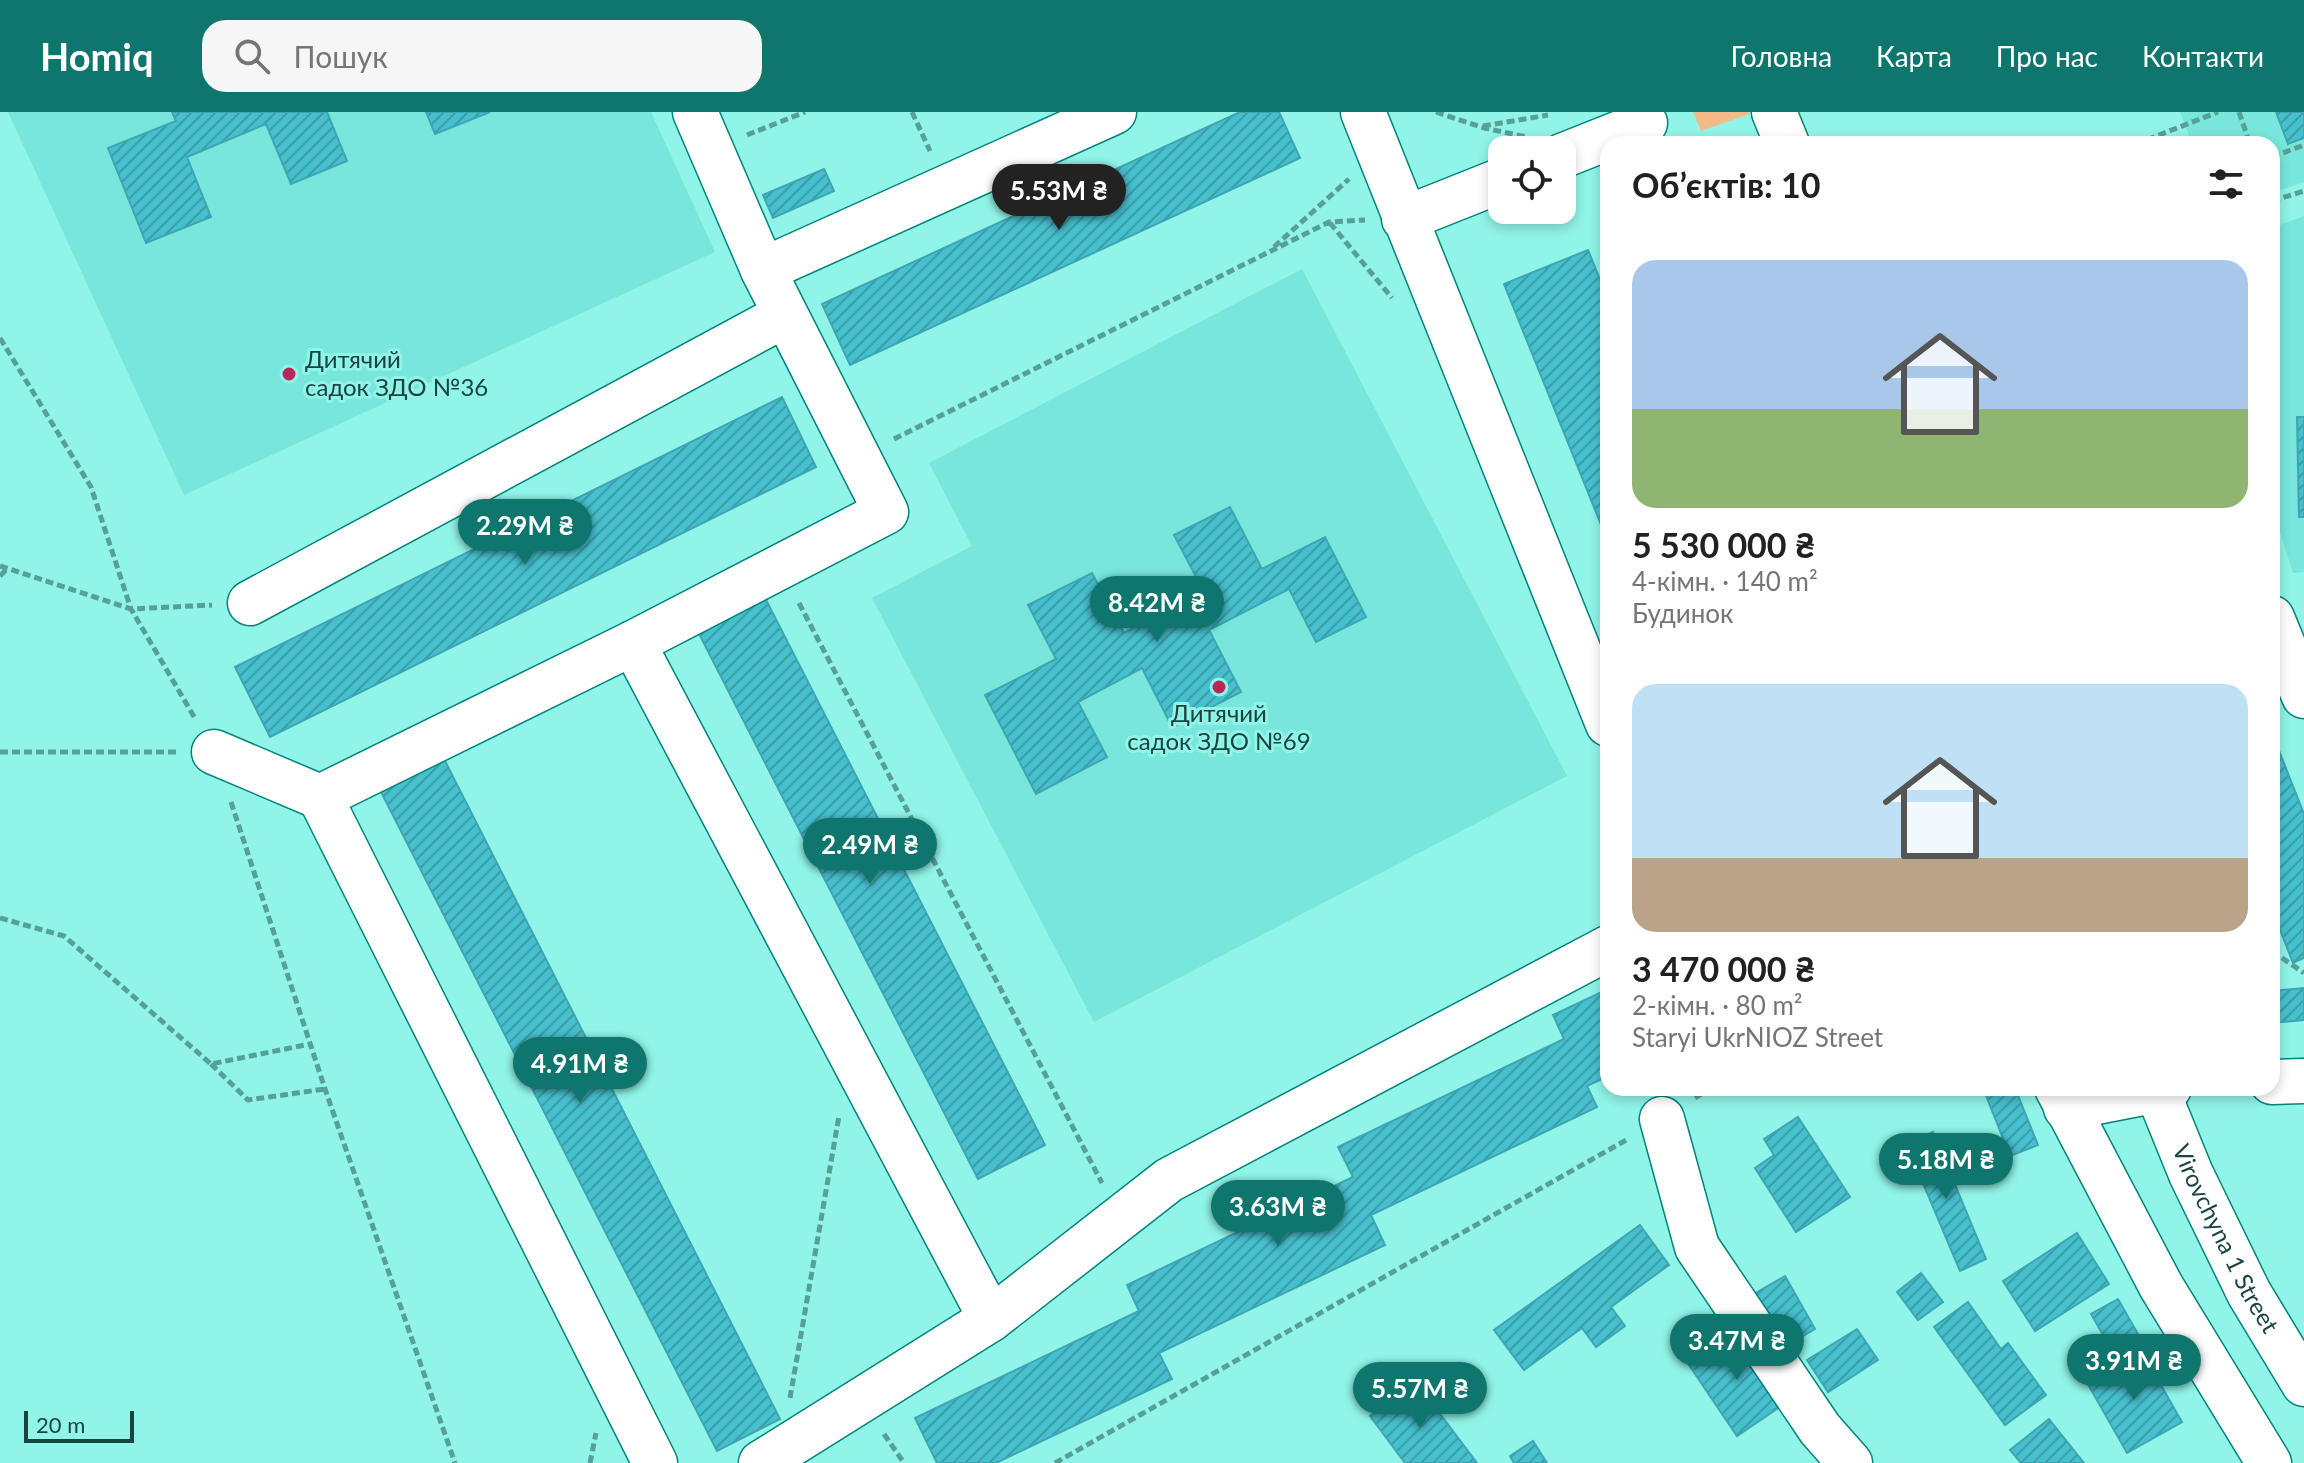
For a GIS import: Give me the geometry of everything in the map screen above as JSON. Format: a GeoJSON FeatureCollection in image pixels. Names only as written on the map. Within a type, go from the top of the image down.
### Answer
{"type":"FeatureCollection","features":[{"type":"Feature","properties":{"kind":"street"},"geometry":{"type":"LineString","coordinates":[[763,270],[1114,112]]}},
{"type":"Feature","properties":{"kind":"street"},"geometry":{"type":"LineString","coordinates":[[1363,112],[1600,704]]}},
{"type":"Feature","properties":{"kind":"street"},"geometry":{"type":"LineString","coordinates":[[1774,112],[1784,136]]}},
{"type":"Feature","properties":{"kind":"street"},"geometry":{"type":"LineString","coordinates":[[1562,136],[1646,126]]}},
{"type":"Feature","properties":{"kind":"street"},"geometry":{"type":"LineString","coordinates":[[320,797],[633,643],[886,512],[763,270],[703,131]]}},
{"type":"Feature","properties":{"kind":"street"},"geometry":{"type":"LineString","coordinates":[[1404,219],[1488,186]]}},
{"type":"Feature","properties":{"kind":"street"},"geometry":{"type":"LineString","coordinates":[[250,603],[785,315]]}},
{"type":"Feature","properties":{"kind":"street"},"geometry":{"type":"LineString","coordinates":[[2280,642],[2304,696]]}},
{"type":"Feature","properties":{"kind":"street"},"geometry":{"type":"LineString","coordinates":[[633,643],[991,1319]]}},
{"type":"Feature","properties":{"kind":"street"},"geometry":{"type":"LineString","coordinates":[[214,752],[320,797],[655,1463]]}},
{"type":"Feature","properties":{"kind":"street"},"geometry":{"type":"LineString","coordinates":[[771,1456],[991,1319],[1169,1180],[1600,952]]}},
{"type":"Feature","properties":{"kind":"street"},"geometry":{"type":"LineString","coordinates":[[2280,1082],[2304,1081]]}},
{"type":"Feature","properties":{"kind":"street"},"geometry":{"type":"LineString","coordinates":[[2084,1096],[2062,1098],[2161,1286],[2269,1463]]}},
{"type":"Feature","properties":{"kind":"street","name":"Virovchyna 1 Street"},"geometry":{"type":"LineString","coordinates":[[2163,1096],[2191,1174],[2249,1293],[2304,1384]]}},
{"type":"Feature","properties":{"kind":"street"},"geometry":{"type":"LineString","coordinates":[[1662,1119],[1697,1247],[1820,1429],[1850,1463]]}},
{"type":"Feature","properties":{"kind":"path"},"geometry":{"type":"LineString","coordinates":[[703,131],[805,112]]}},
{"type":"Feature","properties":{"kind":"path"},"geometry":{"type":"LineString","coordinates":[[1436,112],[1480,126],[1547,136]]}},
{"type":"Feature","properties":{"kind":"path"},"geometry":{"type":"LineString","coordinates":[[2156,136],[2218,112]]}},
{"type":"Feature","properties":{"kind":"path"},"geometry":{"type":"LineString","coordinates":[[2239,112],[2247,136]]}},
{"type":"Feature","properties":{"kind":"path"},"geometry":{"type":"LineString","coordinates":[[1480,126],[1547,136]]}},
{"type":"Feature","properties":{"kind":"path"},"geometry":{"type":"LineString","coordinates":[[2280,154],[2304,145]]}},
{"type":"Feature","properties":{"kind":"path"},"geometry":{"type":"LineString","coordinates":[[1268,253],[1354,174]]}},
{"type":"Feature","properties":{"kind":"path"},"geometry":{"type":"LineString","coordinates":[[2280,198],[2304,191]]}},
{"type":"Feature","properties":{"kind":"path"},"geometry":{"type":"LineString","coordinates":[[858,457],[1329,222],[1404,219]]}},
{"type":"Feature","properties":{"kind":"path"},"geometry":{"type":"LineString","coordinates":[[1329,222],[1396,303]]}},
{"type":"Feature","properties":{"kind":"path"},"geometry":{"type":"LineString","coordinates":[[0,338],[91,487],[131,609],[214,752],[325,1089],[455,1463]]}},
{"type":"Feature","properties":{"kind":"path"},"geometry":{"type":"LineString","coordinates":[[0,566],[131,609],[250,603]]}},
{"type":"Feature","properties":{"kind":"path"},"geometry":{"type":"LineString","coordinates":[[781,566],[1120,1218]]}},
{"type":"Feature","properties":{"kind":"path"},"geometry":{"type":"LineString","coordinates":[[0,576],[8,568]]}},
{"type":"Feature","properties":{"kind":"path"},"geometry":{"type":"LineString","coordinates":[[0,752],[214,752]]}},
{"type":"Feature","properties":{"kind":"path"},"geometry":{"type":"LineString","coordinates":[[0,918],[64,936],[248,1100],[325,1089]]}},
{"type":"Feature","properties":{"kind":"path"},"geometry":{"type":"LineString","coordinates":[[2280,956],[2304,973]]}},
{"type":"Feature","properties":{"kind":"path"},"geometry":{"type":"LineString","coordinates":[[211,1064],[310,1044]]}},
{"type":"Feature","properties":{"kind":"path"},"geometry":{"type":"LineString","coordinates":[[1055,1463],[1698,1096]]}},
{"type":"Feature","properties":{"kind":"path"},"geometry":{"type":"LineString","coordinates":[[771,1456],[839,1114]]}},
{"type":"Feature","properties":{"kind":"shaded area","name":"Дитячий садок ЗДО №36"},"geometry":{"type":"Polygon","coordinates":[[[8,112],[651,112],[715,252],[184,495],[8,112]]]}},
{"type":"Feature","properties":{"kind":"shaded area"},"geometry":{"type":"Polygon","coordinates":[[[2180,112],[2304,112],[2304,182],[2280,190],[2280,136],[2189,136],[2180,112]]]}},
{"type":"Feature","properties":{"kind":"shaded area"},"geometry":{"type":"Polygon","coordinates":[[[2304,216],[2304,572],[2293,573],[2280,532],[2280,225],[2304,216]]]}},
{"type":"Feature","properties":{"kind":"shaded area","name":"Дитячий садок ЗДО №69"},"geometry":{"type":"Polygon","coordinates":[[[1302,269],[1567,776],[1094,1022],[872,598],[972,546],[929,463],[1302,269]]]}},
{"type":"Feature","properties":{"kind":"green space"},"geometry":{"type":"Polygon","coordinates":[[[1693,112],[1749,112],[1749,114],[1701,131],[1693,112]]]}},
{"type":"Feature","properties":{"kind":"building"},"geometry":{"type":"Polygon","coordinates":[[[172,112],[327,112],[347,161],[291,184],[266,124],[187,157],[211,217],[146,243],[108,148],[176,121],[172,112]]]}},
{"type":"Feature","properties":{"kind":"building"},"geometry":{"type":"Polygon","coordinates":[[[426,112],[490,112],[435,134],[426,112]]]}},
{"type":"Feature","properties":{"kind":"building"},"geometry":{"type":"Polygon","coordinates":[[[1240,112],[1279,112],[1300,158],[850,365],[822,304],[1240,112]]]}},
{"type":"Feature","properties":{"kind":"building"},"geometry":{"type":"Polygon","coordinates":[[[2276,112],[2304,112],[2304,138],[2288,144],[2276,112]]]}},
{"type":"Feature","properties":{"kind":"building"},"geometry":{"type":"Polygon","coordinates":[[[824,169],[834,191],[773,218],[763,195],[824,169]]]}},
{"type":"Feature","properties":{"kind":"building"},"geometry":{"type":"Polygon","coordinates":[[[1588,250],[1600,279],[1600,522],[1504,284],[1588,250]]]}},
{"type":"Feature","properties":{"kind":"building"},"geometry":{"type":"Polygon","coordinates":[[[782,397],[816,467],[270,737],[235,667],[782,397]]]}},
{"type":"Feature","properties":{"kind":"building"},"geometry":{"type":"Polygon","coordinates":[[[2297,417],[2304,417],[2304,517],[2299,517],[2297,417]]]}},
{"type":"Feature","properties":{"kind":"building"},"geometry":{"type":"Polygon","coordinates":[[[1230,507],[1262,569],[1325,537],[1366,617],[1316,642],[1289,589],[1209,630],[1241,692],[1172,727],[1142,668],[1078,702],[1107,757],[1036,794],[985,695],[1056,659],[1028,605],[1092,573],[1124,633],[1204,592],[1174,535],[1230,507]]]}},
{"type":"Feature","properties":{"kind":"building"},"geometry":{"type":"Polygon","coordinates":[[[762,592],[1045,1145],[978,1179],[695,626],[762,592]]]}},
{"type":"Feature","properties":{"kind":"building"},"geometry":{"type":"Polygon","coordinates":[[[2280,753],[2304,814],[2304,958],[2293,963],[2280,930],[2280,753]]]}},
{"type":"Feature","properties":{"kind":"building"},"geometry":{"type":"Polygon","coordinates":[[[444,759],[780,1419],[717,1451],[381,792],[444,759]]]}},
{"type":"Feature","properties":{"kind":"building"},"geometry":{"type":"Polygon","coordinates":[[[2304,988],[2304,1020],[2280,1022],[2280,990],[2304,988]]]}},
{"type":"Feature","properties":{"kind":"building"},"geometry":{"type":"Polygon","coordinates":[[[1600,993],[1600,1080],[1587,1086],[1597,1107],[1371,1215],[1385,1245],[1159,1353],[1172,1379],[996,1463],[937,1463],[915,1418],[1139,1311],[1127,1285],[1353,1177],[1338,1147],[1564,1039],[1553,1015],[1600,993]]]}},
{"type":"Feature","properties":{"kind":"building"},"geometry":{"type":"Polygon","coordinates":[[[1986,1096],[2018,1096],[2038,1145],[2010,1156],[1986,1096]]]}},
{"type":"Feature","properties":{"kind":"building"},"geometry":{"type":"Polygon","coordinates":[[[1798,1117],[1850,1197],[1796,1232],[1755,1168],[1774,1155],[1764,1139],[1798,1117]]]}},
{"type":"Feature","properties":{"kind":"building"},"geometry":{"type":"Polygon","coordinates":[[[1933,1132],[1986,1259],[1960,1271],[1906,1143],[1933,1132]]]}},
{"type":"Feature","properties":{"kind":"building"},"geometry":{"type":"Polygon","coordinates":[[[1640,1225],[1669,1265],[1611,1307],[1625,1326],[1596,1347],[1582,1328],[1524,1370],[1494,1330],[1640,1225]]]}},
{"type":"Feature","properties":{"kind":"building"},"geometry":{"type":"Polygon","coordinates":[[[2077,1233],[2109,1284],[2035,1331],[2003,1281],[2077,1233]]]}},
{"type":"Feature","properties":{"kind":"building"},"geometry":{"type":"Polygon","coordinates":[[[1921,1273],[1943,1302],[1918,1320],[1897,1292],[1921,1273]]]}},
{"type":"Feature","properties":{"kind":"building"},"geometry":{"type":"Polygon","coordinates":[[[1785,1276],[1815,1329],[1783,1348],[1752,1295],[1785,1276]]]}},
{"type":"Feature","properties":{"kind":"building"},"geometry":{"type":"Polygon","coordinates":[[[2118,1299],[2138,1334],[2111,1349],[2091,1314],[2118,1299]]]}},
{"type":"Feature","properties":{"kind":"building"},"geometry":{"type":"Polygon","coordinates":[[[1968,1302],[2001,1349],[2008,1343],[2046,1395],[2005,1425],[1934,1327],[1968,1302]]]}},
{"type":"Feature","properties":{"kind":"building"},"geometry":{"type":"Polygon","coordinates":[[[1737,1329],[1787,1402],[1737,1436],[1687,1362],[1737,1329]]]}},
{"type":"Feature","properties":{"kind":"building"},"geometry":{"type":"Polygon","coordinates":[[[1857,1329],[1878,1360],[1828,1392],[1807,1360],[1857,1329]]]}},
{"type":"Feature","properties":{"kind":"building"},"geometry":{"type":"Polygon","coordinates":[[[2141,1350],[2182,1422],[2127,1453],[2086,1381],[2141,1350]]]}},
{"type":"Feature","properties":{"kind":"building"},"geometry":{"type":"Polygon","coordinates":[[[1416,1382],[1477,1463],[1405,1463],[1370,1416],[1416,1382]]]}},
{"type":"Feature","properties":{"kind":"building"},"geometry":{"type":"Polygon","coordinates":[[[2049,1419],[2084,1463],[2021,1463],[2010,1450],[2049,1419]]]}},
{"type":"Feature","properties":{"kind":"building"},"geometry":{"type":"Polygon","coordinates":[[[1533,1441],[1547,1463],[1514,1463],[1510,1456],[1533,1441]]]}},
{"type":"Feature","properties":{"kind":"place","name":"Дитячий садок ЗДО №36"},"geometry":{"type":"Point","coordinates":[289,374]}},
{"type":"Feature","properties":{"kind":"place","name":"Дитячий садок ЗДО №69"},"geometry":{"type":"Point","coordinates":[1219,687]}}]}
